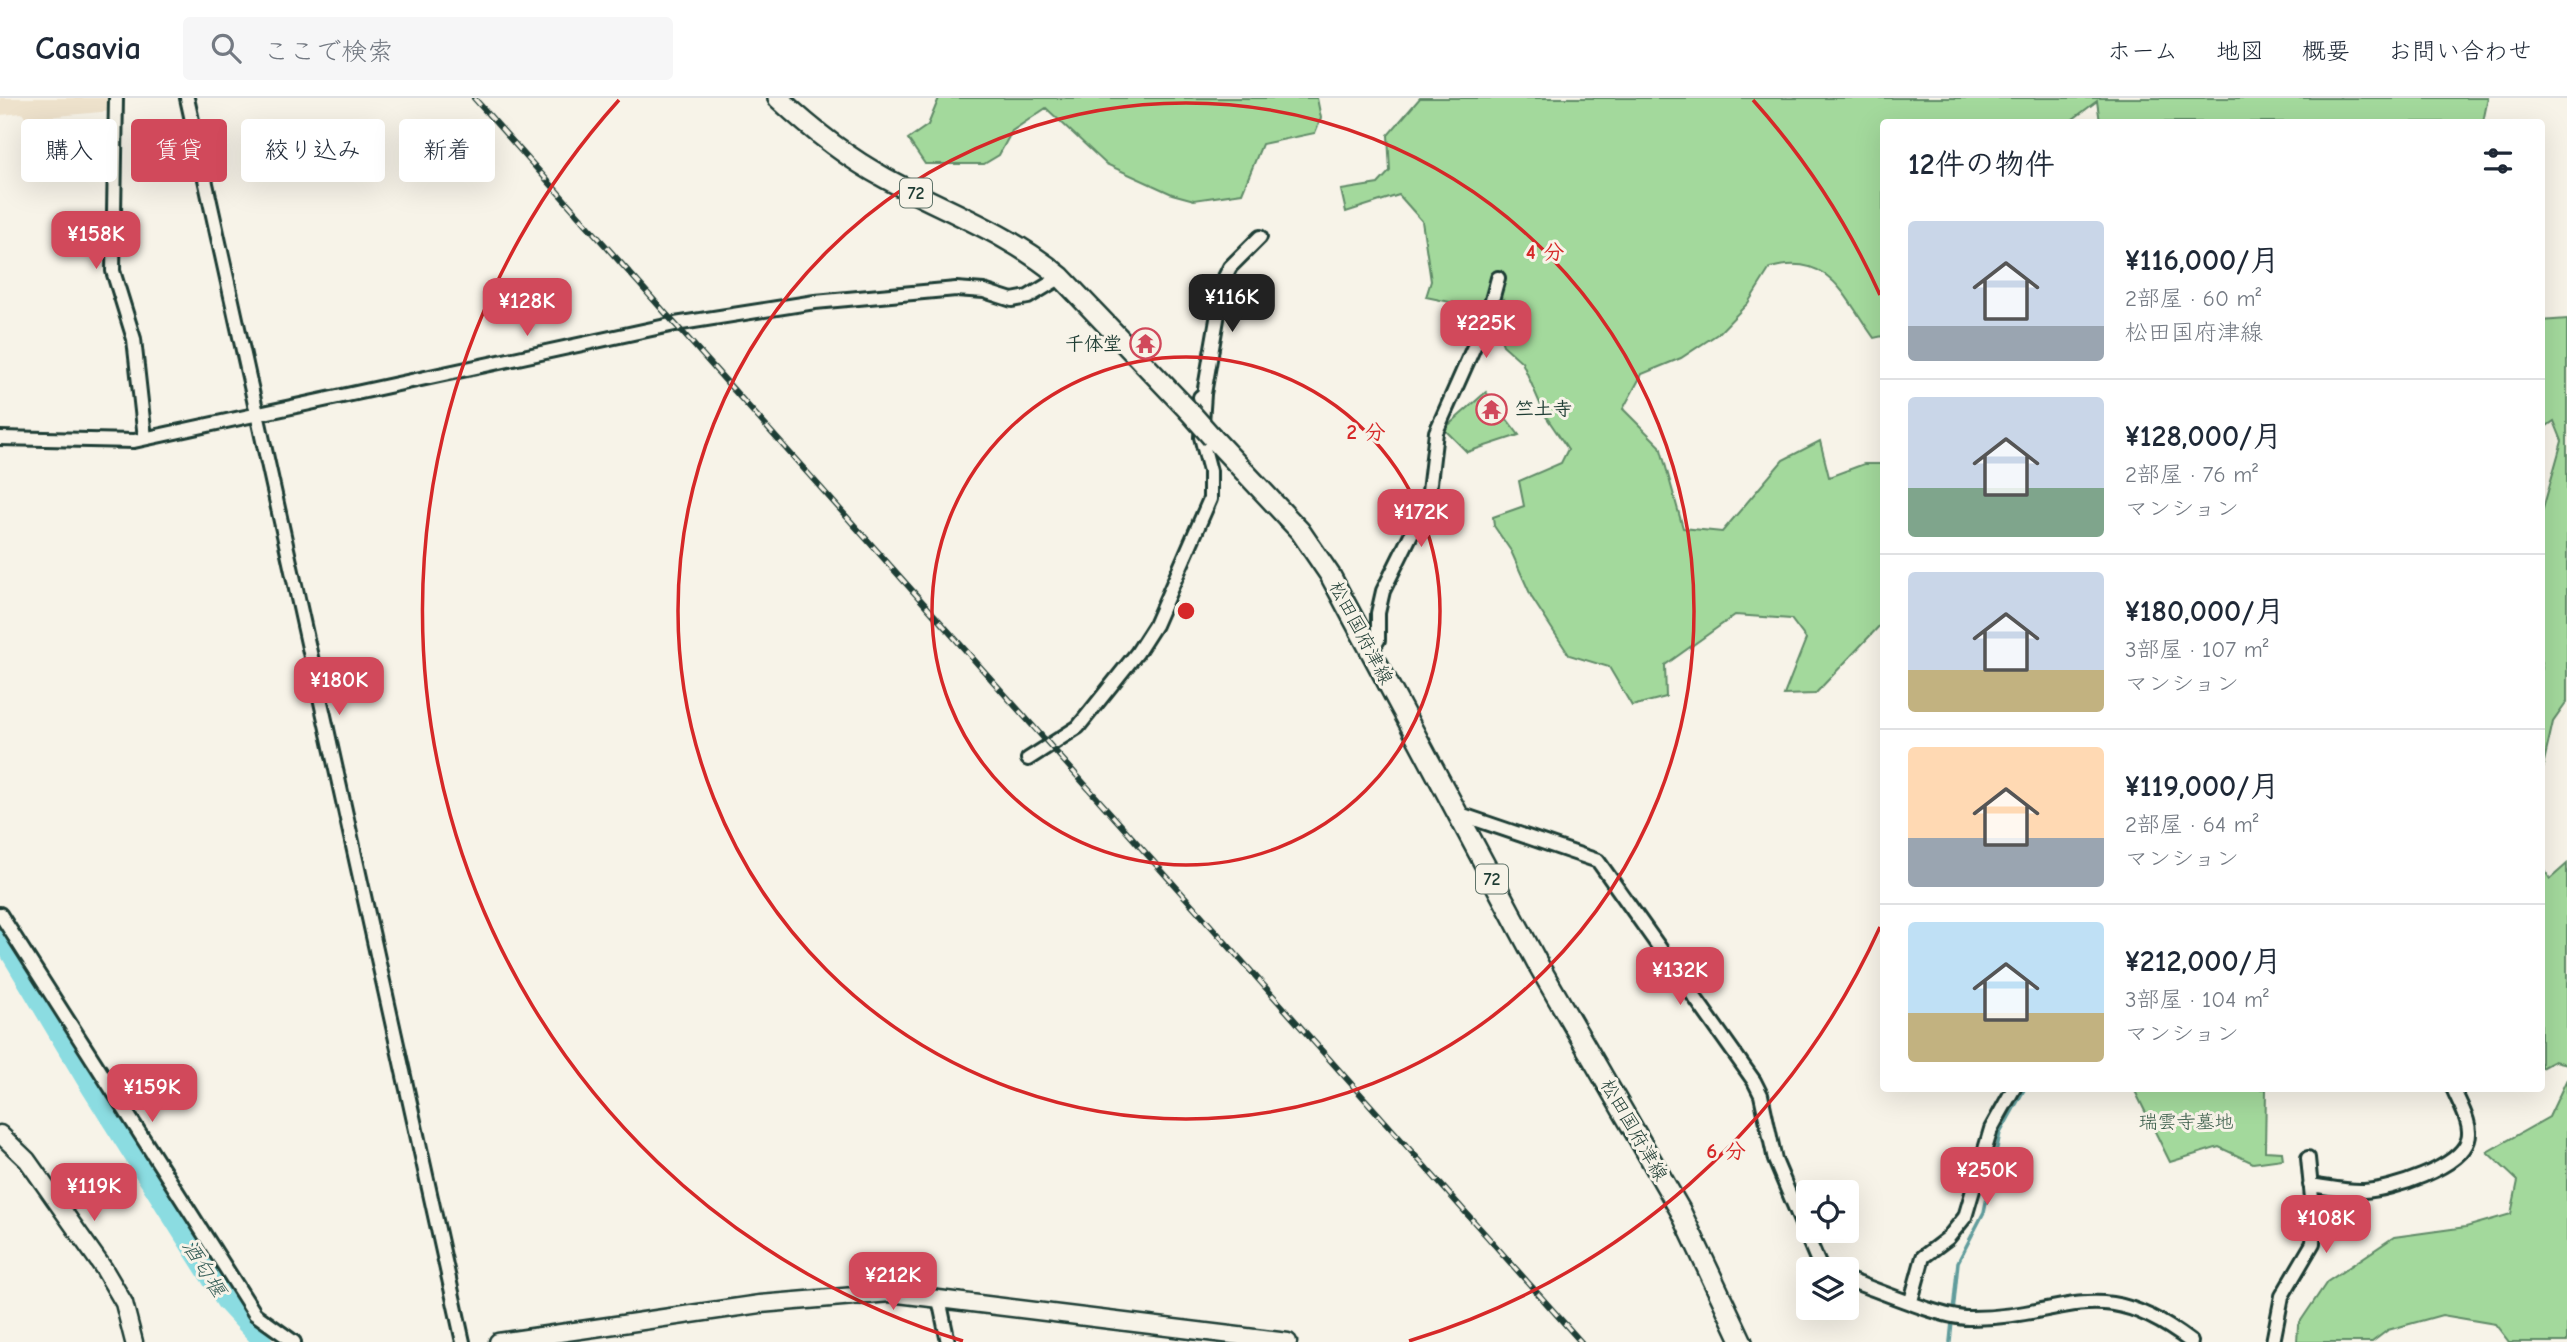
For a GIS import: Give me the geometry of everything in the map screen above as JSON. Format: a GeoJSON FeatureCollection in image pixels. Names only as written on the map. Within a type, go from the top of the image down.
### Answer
{"type":"FeatureCollection","features":[{"type":"Feature","properties":{"kind":"main road","name":"松田国府津線"},"geometry":{"type":"LineString","coordinates":[[778,98],[845,153],[885,178],[1008,237],[1061,277],[1300,531],[1330,575],[1539,966],[1680,1210],[1742,1342]]}},
{"type":"Feature","properties":{"kind":"street"},"geometry":{"type":"LineString","coordinates":[[116,98],[113,271],[130,320],[136,351],[145,439]]}},
{"type":"Feature","properties":{"kind":"street"},"geometry":{"type":"LineString","coordinates":[[187,98],[463,1342]]}},
{"type":"Feature","properties":{"kind":"street"},"geometry":{"type":"LineString","coordinates":[[1028,760],[1078,727],[1137,653],[1155,625],[1210,499],[1210,471],[1201,437],[1200,414],[1224,279],[1230,267],[1260,237]]}},
{"type":"Feature","properties":{"kind":"street"},"geometry":{"type":"LineString","coordinates":[[0,438],[134,441],[675,324],[815,302],[956,289],[984,291],[1012,300],[1028,297],[1061,277]]}},
{"type":"Feature","properties":{"kind":"street"},"geometry":{"type":"LineString","coordinates":[[1370,650],[1378,640],[1378,613],[1383,591],[1428,500],[1436,432],[1488,315],[1498,278]]}},
{"type":"Feature","properties":{"kind":"street"},"geometry":{"type":"LineString","coordinates":[[1187,410],[1204,394]]}},
{"type":"Feature","properties":{"kind":"street"},"geometry":{"type":"LineString","coordinates":[[1210,471],[1235,460]]}},
{"type":"Feature","properties":{"kind":"street"},"geometry":{"type":"LineString","coordinates":[[1457,813],[1598,861],[1754,1081],[1761,1095],[1779,1171],[1816,1257]]}},
{"type":"Feature","properties":{"kind":"street"},"geometry":{"type":"LineString","coordinates":[[0,914],[255,1314],[294,1342]]}},
{"type":"Feature","properties":{"kind":"street"},"geometry":{"type":"LineString","coordinates":[[1911,1301],[1923,1257],[1948,1238],[1965,1217],[1991,1129],[2012,1092]]}},
{"type":"Feature","properties":{"kind":"street"},"geometry":{"type":"LineString","coordinates":[[2309,1185],[2373,1190],[2441,1167],[2465,1147],[2469,1139],[2469,1130],[2455,1092]]}},
{"type":"Feature","properties":{"kind":"street"},"geometry":{"type":"LineString","coordinates":[[0,1133],[27,1160],[104,1269],[124,1303],[134,1342]]}},
{"type":"Feature","properties":{"kind":"street"},"geometry":{"type":"LineString","coordinates":[[2273,1342],[2282,1296],[2313,1243],[2315,1219],[2308,1158]]}},
{"type":"Feature","properties":{"kind":"street"},"geometry":{"type":"LineString","coordinates":[[1859,1283],[1955,1316],[2013,1314],[2093,1301],[2106,1302],[2143,1312],[2169,1325],[2191,1342]]}},
{"type":"Feature","properties":{"kind":"street"},"geometry":{"type":"LineString","coordinates":[[498,1342],[841,1295],[890,1293],[1289,1342]]}},
{"type":"Feature","properties":{"kind":"street"},"geometry":{"type":"LineString","coordinates":[[939,1299],[948,1342]]}},
{"type":"Feature","properties":{"kind":"shaded area"},"geometry":{"type":"Polygon","coordinates":[[[0,98],[112,98],[111,111],[26,119],[22,113],[0,115],[0,98]]]}},
{"type":"Feature","properties":{"kind":"green space"},"geometry":{"type":"Polygon","coordinates":[[[939,98],[1317,98],[1321,118],[1315,133],[1262,144],[1242,193],[1194,200],[1172,194],[1106,164],[1046,108],[1012,131],[999,155],[984,164],[925,164],[908,139],[928,125],[939,98]]]}},
{"type":"Feature","properties":{"kind":"green space"},"geometry":{"type":"Polygon","coordinates":[[[1420,98],[2488,98],[2484,119],[2100,119],[2097,101],[2073,119],[1880,119],[1880,337],[1874,338],[1843,293],[1821,272],[1807,266],[1770,268],[1748,303],[1719,333],[1681,358],[1642,374],[1623,409],[1660,446],[1683,528],[1722,532],[1783,460],[1820,441],[1829,477],[1864,464],[1880,464],[1880,625],[1815,694],[1784,695],[1806,639],[1791,619],[1735,615],[1665,665],[1666,697],[1632,706],[1609,667],[1569,655],[1532,598],[1511,551],[1494,526],[1493,517],[1524,506],[1519,481],[1561,463],[1568,449],[1545,415],[1522,362],[1503,345],[1496,326],[1503,299],[1469,306],[1426,297],[1431,281],[1422,221],[1399,195],[1346,212],[1341,190],[1378,184],[1390,171],[1388,135],[1420,98]]]}},
{"type":"Feature","properties":{"kind":"green space"},"geometry":{"type":"Polygon","coordinates":[[[2567,319],[2567,702],[2553,722],[2545,757],[2545,502],[2562,441],[2554,421],[2545,427],[2545,321],[2567,319]]]}},
{"type":"Feature","properties":{"kind":"green space"},"geometry":{"type":"Polygon","coordinates":[[[1486,392],[1519,435],[1467,452],[1444,429],[1486,392]]]}},
{"type":"Feature","properties":{"kind":"green space"},"geometry":{"type":"Polygon","coordinates":[[[2567,864],[2567,1064],[2554,1061],[2545,1066],[2545,871],[2550,879],[2567,864]]]}},
{"type":"Feature","properties":{"kind":"green space"},"geometry":{"type":"Polygon","coordinates":[[[2567,1079],[2567,1342],[2509,1342],[2495,1324],[2442,1315],[2388,1330],[2372,1342],[2297,1342],[2298,1325],[2327,1282],[2394,1237],[2466,1227],[2511,1214],[2518,1181],[2487,1152],[2549,1117],[2567,1079]]]}},
{"type":"Feature","properties":{"kind":"green space","name":"瑞雲寺墓地"},"geometry":{"type":"Polygon","coordinates":[[[2135,1092],[2266,1092],[2265,1151],[2282,1152],[2283,1159],[2253,1163],[2219,1147],[2170,1162],[2135,1092]]]}},
{"type":"Feature","properties":{"kind":"waterway","name":"酒匂堰"},"geometry":{"type":"LineString","coordinates":[[0,936],[87,1082],[225,1301],[263,1342]]}},
{"type":"Feature","properties":{"kind":"waterway"},"geometry":{"type":"LineString","coordinates":[[1950,1342],[1958,1262],[1984,1212],[2000,1133],[2023,1092]]}},
{"type":"Feature","properties":{"kind":"railway"},"geometry":{"type":"LineString","coordinates":[[474,98],[1581,1342]]}},
{"type":"Feature","properties":{"kind":"place","name":"千体堂"},"geometry":{"type":"Point","coordinates":[1145,344]}},
{"type":"Feature","properties":{"kind":"place","name":"竺土寺"},"geometry":{"type":"Point","coordinates":[1492,409]}}]}
